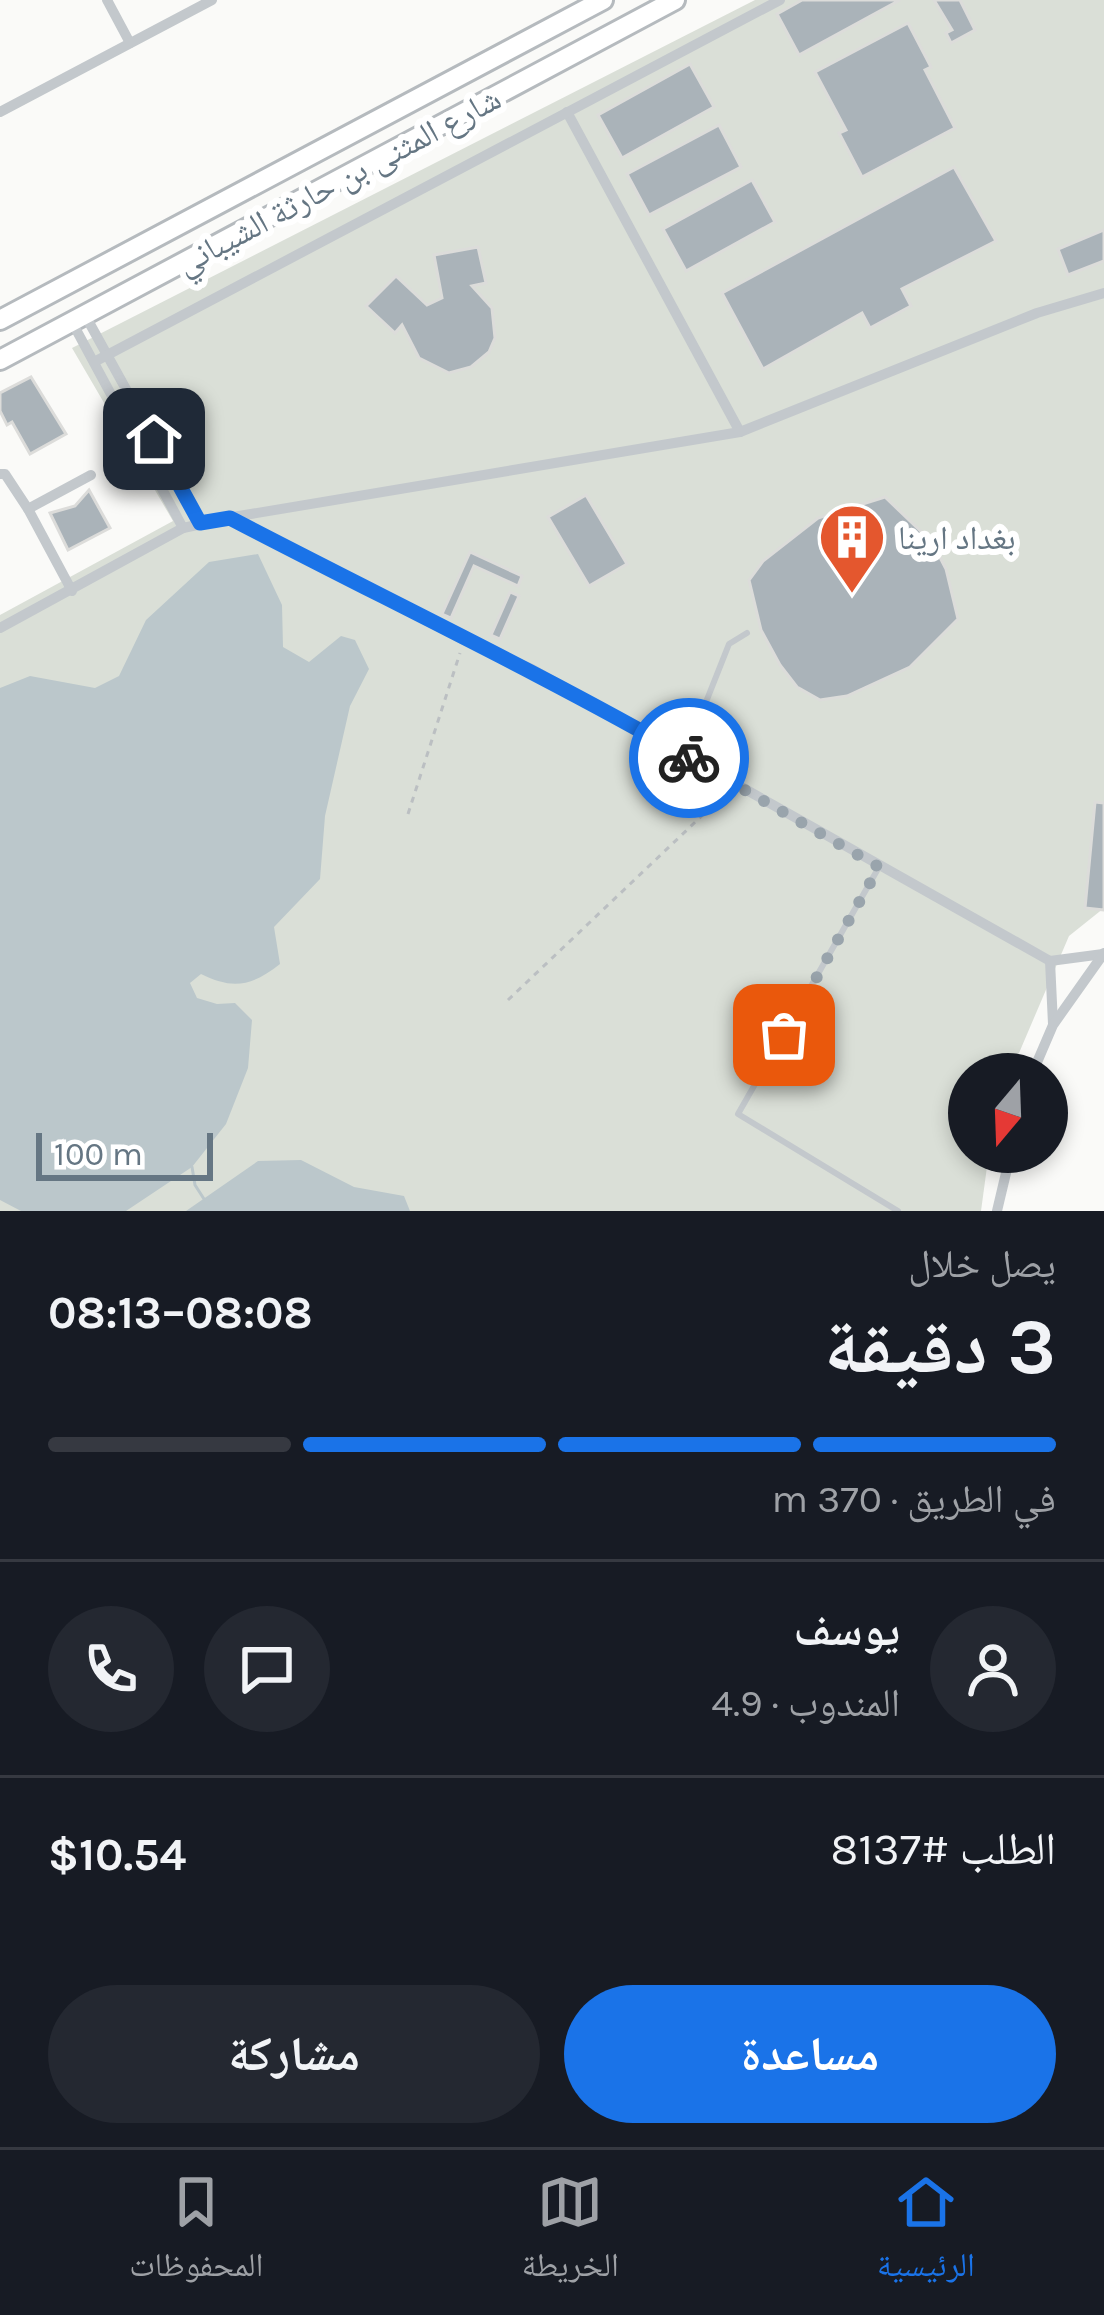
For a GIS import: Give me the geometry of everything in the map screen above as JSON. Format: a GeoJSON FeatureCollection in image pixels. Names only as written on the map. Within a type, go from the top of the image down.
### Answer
{"type":"FeatureCollection","features":[{"type":"Feature","properties":{"kind":"main road","name":"شارع المثنى بن حارثة الشيباني"},"geometry":{"type":"LineString","coordinates":[[0,316],[602,0]]}},
{"type":"Feature","properties":{"kind":"main road","name":"شارع المثنى بن حارثة الشيباني"},"geometry":{"type":"LineString","coordinates":[[0,364],[675,0]]}},
{"type":"Feature","properties":{"kind":"street"},"geometry":{"type":"LineString","coordinates":[[107,0],[130,43]]}},
{"type":"Feature","properties":{"kind":"street"},"geometry":{"type":"LineString","coordinates":[[0,112],[212,0]]}},
{"type":"Feature","properties":{"kind":"street"},"geometry":{"type":"LineString","coordinates":[[94,362],[781,0]]}},
{"type":"Feature","properties":{"kind":"street"},"geometry":{"type":"LineString","coordinates":[[567,112],[740,432]]}},
{"type":"Feature","properties":{"kind":"street"},"geometry":{"type":"LineString","coordinates":[[0,628],[183,528],[740,432],[1037,314],[1104,293]]}},
{"type":"Feature","properties":{"kind":"street"},"geometry":{"type":"LineString","coordinates":[[78,319],[107,355],[200,523]]}},
{"type":"Feature","properties":{"kind":"street"},"geometry":{"type":"LineString","coordinates":[[78,319],[94,362],[183,528]]}},
{"type":"Feature","properties":{"kind":"street"},"geometry":{"type":"LineString","coordinates":[[0,474],[5,474],[28,509],[72,591]]}},
{"type":"Feature","properties":{"kind":"street"},"geometry":{"type":"LineString","coordinates":[[28,509],[91,475]]}},
{"type":"Feature","properties":{"kind":"street"},"geometry":{"type":"LineString","coordinates":[[230,518],[464,640],[532,669],[1051,961],[1104,953]]}},
{"type":"Feature","properties":{"kind":"street"},"geometry":{"type":"LineString","coordinates":[[1041,1053],[1053,1025],[1104,953]]}},
{"type":"Feature","properties":{"kind":"street"},"geometry":{"type":"LineString","coordinates":[[1051,961],[1053,1025]]}},
{"type":"Feature","properties":{"kind":"street"},"geometry":{"type":"LineString","coordinates":[[997,1211],[1006,1173]]}},
{"type":"Feature","properties":{"kind":"lane"},"geometry":{"type":"LineString","coordinates":[[685,755],[729,644],[747,633]]}},
{"type":"Feature","properties":{"kind":"lane"},"geometry":{"type":"LineString","coordinates":[[879,867],[738,1114],[898,1211]]}},
{"type":"Feature","properties":{"kind":"path"},"geometry":{"type":"LineString","coordinates":[[408,814],[464,640]]}},
{"type":"Feature","properties":{"kind":"path"},"geometry":{"type":"LineString","coordinates":[[508,1000],[735,784]]}},
{"type":"Feature","properties":{"kind":"shaded area"},"geometry":{"type":"Polygon","coordinates":[[[755,0],[1104,0],[1104,908],[1069,936],[1019,1053],[948,1053],[948,1173],[986,1173],[981,1211],[0,1211],[0,615],[173,521],[72,348],[755,0]]]}},
{"type":"Feature","properties":{"kind":"shaded area"},"geometry":{"type":"Polygon","coordinates":[[[258,554],[282,605],[283,647],[309,662],[341,636],[355,640],[369,669],[350,706],[325,816],[320,879],[274,927],[280,964],[242,983],[201,974],[190,983],[197,998],[235,1003],[252,1020],[248,1068],[226,1124],[192,1167],[126,1211],[21,1211],[0,1200],[0,688],[30,676],[95,688],[119,676],[146,620],[209,562],[258,554]]]}},
{"type":"Feature","properties":{"kind":"shaded area"},"geometry":{"type":"Polygon","coordinates":[[[301,1160],[354,1187],[404,1196],[410,1211],[186,1211],[258,1161],[301,1160]]]}},
{"type":"Feature","properties":{"kind":"building"},"geometry":{"type":"Polygon","coordinates":[[[802,0],[900,0],[799,55],[777,14],[802,0]]]}},
{"type":"Feature","properties":{"kind":"building"},"geometry":{"type":"Polygon","coordinates":[[[934,0],[960,0],[975,30],[951,43],[946,33],[952,30],[934,0]]]}},
{"type":"Feature","properties":{"kind":"building"},"geometry":{"type":"Polygon","coordinates":[[[908,23],[931,67],[925,70],[955,128],[862,177],[839,133],[846,130],[815,72],[908,23]]]}},
{"type":"Feature","properties":{"kind":"building"},"geometry":{"type":"Polygon","coordinates":[[[690,64],[714,107],[622,158],[598,115],[690,64]]]}},
{"type":"Feature","properties":{"kind":"building"},"geometry":{"type":"Polygon","coordinates":[[[719,125],[741,167],[649,215],[627,174],[719,125]]]}},
{"type":"Feature","properties":{"kind":"building"},"geometry":{"type":"Polygon","coordinates":[[[954,167],[996,241],[902,289],[911,306],[870,328],[862,313],[763,369],[722,293],[954,167]]]}},
{"type":"Feature","properties":{"kind":"building"},"geometry":{"type":"Polygon","coordinates":[[[752,180],[775,222],[686,271],[663,229],[752,180]]]}},
{"type":"Feature","properties":{"kind":"building"},"geometry":{"type":"Polygon","coordinates":[[[1104,230],[1104,261],[1068,275],[1058,249],[1104,230]]]}},
{"type":"Feature","properties":{"kind":"building"},"geometry":{"type":"Polygon","coordinates":[[[478,247],[486,283],[472,286],[492,308],[495,338],[489,352],[471,367],[449,373],[419,358],[402,325],[395,333],[366,306],[396,276],[427,305],[442,298],[434,255],[478,247]]]}},
{"type":"Feature","properties":{"kind":"building"},"geometry":{"type":"Polygon","coordinates":[[[31,377],[66,434],[30,454],[0,411],[0,393],[31,377]]]}},
{"type":"Feature","properties":{"kind":"building"},"geometry":{"type":"Polygon","coordinates":[[[89,490],[110,528],[68,550],[50,513],[75,506],[89,490]]]}},
{"type":"Feature","properties":{"kind":"building"},"geometry":{"type":"Polygon","coordinates":[[[586,495],[627,564],[589,586],[548,517],[586,495]]]}},
{"type":"Feature","properties":{"kind":"building","name":"بغداد ارينا"},"geometry":{"type":"Polygon","coordinates":[[[885,497],[932,542],[946,569],[958,619],[910,667],[847,696],[820,700],[797,687],[780,665],[761,630],[749,580],[763,561],[818,518],[885,497]]]}},
{"type":"Feature","properties":{"kind":"building"},"geometry":{"type":"Polygon","coordinates":[[[470,552],[522,576],[518,586],[474,566],[451,618],[442,614],[470,552]]]}},
{"type":"Feature","properties":{"kind":"building"},"geometry":{"type":"Polygon","coordinates":[[[510,592],[519,596],[500,639],[491,635],[510,592]]]}},
{"type":"Feature","properties":{"kind":"building"},"geometry":{"type":"Polygon","coordinates":[[[1095,802],[1104,803],[1104,910],[1085,908],[1095,802]]]}},
{"type":"Feature","properties":{"kind":"waterway"},"geometry":{"type":"LineString","coordinates":[[192,1167],[204,1199]]}},
{"type":"Feature","properties":{"kind":"way so far"},"geometry":{"type":"LineString","coordinates":[[689,758],[879,867],[784,1035]]}},
{"type":"Feature","properties":{"kind":"place","name":"بغداد ارينا"},"geometry":{"type":"Point","coordinates":[852,596]}},
{"type":"Feature","properties":{"kind":"route"},"geometry":{"type":"LineString","coordinates":[[154,439],[200,523],[230,518],[464,640],[532,669],[689,758]]}}]}
